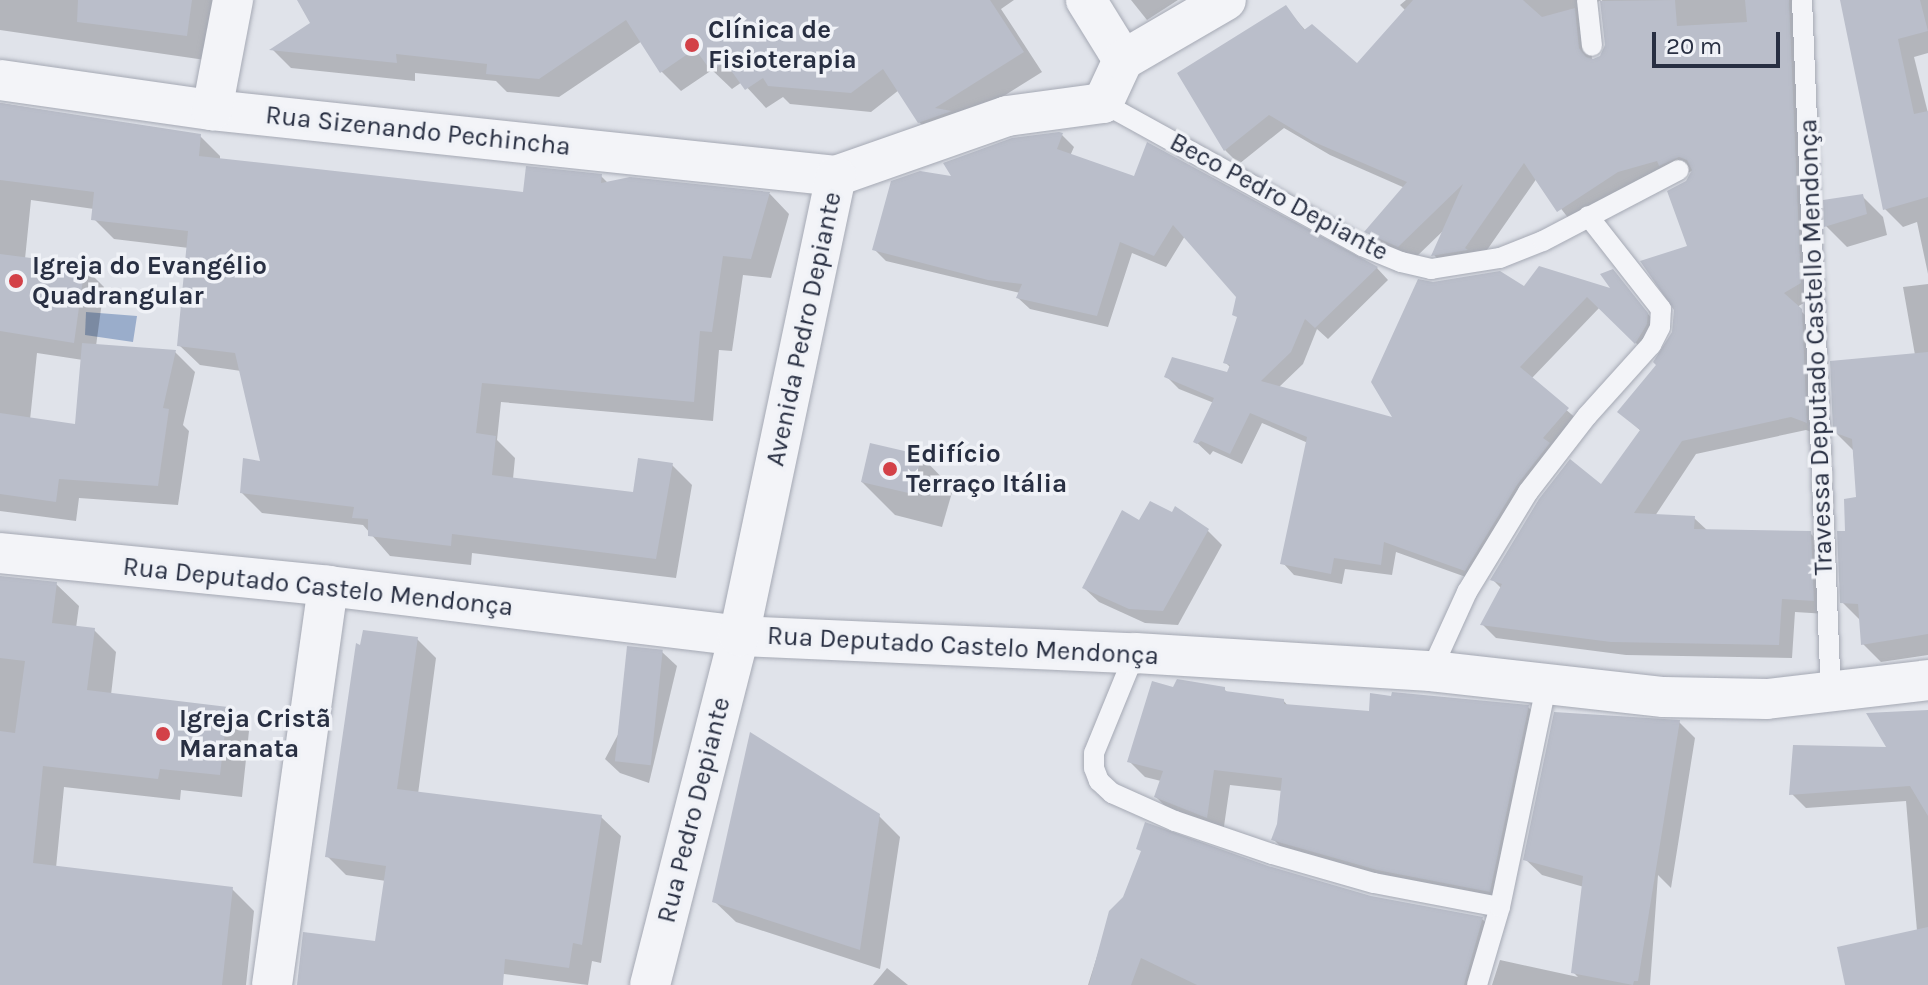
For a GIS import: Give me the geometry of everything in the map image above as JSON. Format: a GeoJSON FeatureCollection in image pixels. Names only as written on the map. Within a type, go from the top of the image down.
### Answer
{"type":"FeatureCollection","features":[{"type":"Feature","properties":{"kind":"street"},"geometry":{"type":"LineString","coordinates":[[212,110],[233,0]]}},
{"type":"Feature","properties":{"kind":"street"},"geometry":{"type":"LineString","coordinates":[[1086,0],[1123,60]]}},
{"type":"Feature","properties":{"kind":"street"},"geometry":{"type":"LineString","coordinates":[[1103,103],[1123,60],[1226,0]]}},
{"type":"Feature","properties":{"kind":"street","name":"Rua Sizenando Pechincha"},"geometry":{"type":"LineString","coordinates":[[0,80],[212,110],[836,176]]}},
{"type":"Feature","properties":{"kind":"street","name":"Avenida Pedro Depiante"},"geometry":{"type":"LineString","coordinates":[[739,636],[836,176],[1007,116],[1103,103]]}},
{"type":"Feature","properties":{"kind":"street","name":"Rua Deputado Castelo Mendonça"},"geometry":{"type":"LineString","coordinates":[[0,553],[328,586],[739,636],[1135,653],[1431,671],[1664,697],[1767,699],[1831,694],[1928,680]]}},
{"type":"Feature","properties":{"kind":"street"},"geometry":{"type":"LineString","coordinates":[[272,985],[328,586]]}},
{"type":"Feature","properties":{"kind":"street","name":"Rua Pedro Depiante"},"geometry":{"type":"LineString","coordinates":[[650,985],[739,636]]}},
{"type":"Feature","properties":{"kind":"lane"},"geometry":{"type":"LineString","coordinates":[[1587,0],[1592,46]]}},
{"type":"Feature","properties":{"kind":"lane","name":"Travessa Deputado Castello Mendonça"},"geometry":{"type":"LineString","coordinates":[[1802,0],[1831,694]]}},
{"type":"Feature","properties":{"kind":"lane","name":"Beco Pedro Depiante"},"geometry":{"type":"LineString","coordinates":[[1103,103],[1362,246],[1401,262],[1431,269],[1500,258],[1543,241],[1679,170]]}},
{"type":"Feature","properties":{"kind":"lane"},"geometry":{"type":"LineString","coordinates":[[1431,671],[1467,592],[1528,492],[1587,416],[1651,345],[1660,327],[1661,309],[1588,216]]}},
{"type":"Feature","properties":{"kind":"lane"},"geometry":{"type":"LineString","coordinates":[[1135,653],[1094,753],[1094,768],[1099,781],[1112,793],[1164,817],[1272,854],[1374,883],[1500,907]]}},
{"type":"Feature","properties":{"kind":"lane"},"geometry":{"type":"LineString","coordinates":[[1477,985],[1500,907],[1547,683]]}},
{"type":"Feature","properties":{"kind":"water"},"geometry":{"type":"Polygon","coordinates":[[[86,312],[137,316],[133,342],[85,335],[86,312]]]}},
{"type":"Feature","properties":{"kind":"building"},"geometry":{"type":"Polygon","coordinates":[[[78,0],[192,0],[187,36],[77,22],[78,0]]]}},
{"type":"Feature","properties":{"kind":"building"},"geometry":{"type":"Polygon","coordinates":[[[297,0],[990,0],[1024,52],[935,108],[952,111],[918,123],[883,69],[851,93],[768,86],[763,78],[745,90],[725,62],[711,71],[695,49],[660,73],[626,20],[539,79],[486,74],[487,64],[396,54],[397,63],[269,50],[310,23],[297,0]]]}},
{"type":"Feature","properties":{"kind":"building"},"geometry":{"type":"Polygon","coordinates":[[[1413,0],[1523,0],[1542,17],[1575,8],[1579,48],[1586,57],[1593,59],[1600,56],[1605,45],[1600,1],[1675,0],[1677,26],[1747,22],[1745,0],[1789,0],[1801,283],[1784,293],[1802,309],[1807,423],[1791,417],[1682,441],[1634,513],[1695,516],[1694,529],[1811,531],[1814,601],[1782,599],[1779,645],[1611,642],[1480,625],[1502,584],[1490,580],[1539,499],[1570,459],[1601,484],[1640,430],[1617,412],[1656,365],[1653,362],[1672,332],[1674,310],[1640,261],[1687,246],[1667,191],[1686,181],[1692,170],[1687,160],[1679,157],[1659,166],[1657,161],[1618,172],[1557,212],[1524,163],[1465,248],[1468,250],[1431,256],[1463,184],[1398,247],[1364,232],[1407,182],[1314,142],[1269,115],[1224,151],[1177,73],[1286,5],[1304,30],[1312,24],[1357,63],[1413,0]]]}},
{"type":"Feature","properties":{"kind":"building"},"geometry":{"type":"Polygon","coordinates":[[[1840,0],[1920,0],[1928,31],[1898,39],[1914,114],[1928,111],[1928,197],[1883,210],[1840,0]]]}},
{"type":"Feature","properties":{"kind":"building"},"geometry":{"type":"Polygon","coordinates":[[[0,103],[201,134],[199,156],[523,192],[526,166],[602,174],[601,183],[630,177],[770,192],[751,259],[723,256],[712,332],[700,331],[694,402],[482,383],[476,433],[496,436],[492,475],[633,492],[638,458],[673,463],[656,559],[452,534],[451,546],[368,536],[368,519],[352,518],[354,507],[240,493],[243,458],[260,461],[235,353],[177,346],[188,231],[91,220],[94,192],[0,180],[0,103]]]}},
{"type":"Feature","properties":{"kind":"building"},"geometry":{"type":"Polygon","coordinates":[[[1063,133],[1057,149],[1134,176],[1147,142],[1378,267],[1315,328],[1305,319],[1291,352],[1261,381],[1392,417],[1371,382],[1418,279],[1433,282],[1500,271],[1524,286],[1539,266],[1610,288],[1600,274],[1613,269],[1648,313],[1647,324],[1635,344],[1587,297],[1520,367],[1569,408],[1543,438],[1550,443],[1517,485],[1465,571],[1384,542],[1381,565],[1334,558],[1331,574],[1280,564],[1307,437],[1250,413],[1230,454],[1201,441],[1197,444],[1193,442],[1214,398],[1164,377],[1172,357],[1227,372],[1230,365],[1223,363],[1237,317],[1232,315],[1236,297],[1173,225],[1154,256],[1120,242],[1097,316],[1016,298],[1022,284],[988,280],[872,250],[891,181],[920,171],[951,176],[943,163],[1012,138],[1063,133]]]}},
{"type":"Feature","properties":{"kind":"building"},"geometry":{"type":"Polygon","coordinates":[[[1863,194],[1867,214],[1824,227],[1823,200],[1863,194]]]}},
{"type":"Feature","properties":{"kind":"building"},"geometry":{"type":"Polygon","coordinates":[[[0,254],[85,265],[74,343],[0,331],[0,254]]]}},
{"type":"Feature","properties":{"kind":"building"},"geometry":{"type":"Polygon","coordinates":[[[82,343],[176,350],[163,408],[169,409],[158,486],[59,479],[56,502],[0,494],[0,413],[75,424],[82,343]]]}},
{"type":"Feature","properties":{"kind":"building"},"geometry":{"type":"Polygon","coordinates":[[[1928,352],[1928,634],[1861,645],[1858,604],[1840,603],[1837,531],[1845,531],[1844,499],[1856,497],[1852,439],[1833,432],[1830,361],[1928,352]]]}},
{"type":"Feature","properties":{"kind":"building","name":"Edifício Terraço Itália"},"geometry":{"type":"Polygon","coordinates":[[[870,443],[922,455],[913,494],[861,482],[870,443]]]}},
{"type":"Feature","properties":{"kind":"building"},"geometry":{"type":"Polygon","coordinates":[[[1150,501],[1172,512],[1175,506],[1209,529],[1163,611],[1129,609],[1082,588],[1122,510],[1139,520],[1150,501]]]}},
{"type":"Feature","properties":{"kind":"building"},"geometry":{"type":"Polygon","coordinates":[[[0,576],[57,582],[52,623],[95,628],[87,690],[228,707],[220,775],[160,769],[158,779],[43,766],[33,863],[233,887],[222,985],[0,985],[0,731],[15,733],[25,661],[0,658],[0,576]]]}},
{"type":"Feature","properties":{"kind":"building"},"geometry":{"type":"Polygon","coordinates":[[[363,630],[418,637],[397,789],[602,815],[582,945],[573,943],[569,968],[505,959],[503,985],[297,985],[303,932],[375,941],[386,866],[325,857],[356,643],[360,645],[363,630]]]}},
{"type":"Feature","properties":{"kind":"building"},"geometry":{"type":"Polygon","coordinates":[[[627,646],[663,650],[651,765],[615,761],[627,646]]]}},
{"type":"Feature","properties":{"kind":"building"},"geometry":{"type":"Polygon","coordinates":[[[1177,679],[1225,687],[1225,691],[1284,699],[1284,704],[1369,711],[1370,693],[1391,696],[1392,692],[1529,705],[1490,892],[1377,870],[1271,840],[1277,824],[1282,778],[1214,770],[1207,818],[1154,797],[1163,771],[1127,762],[1152,681],[1173,687],[1177,679]]]}},
{"type":"Feature","properties":{"kind":"building"},"geometry":{"type":"Polygon","coordinates":[[[1928,710],[1928,816],[1910,786],[1789,795],[1793,745],[1886,747],[1866,713],[1928,710]]]}},
{"type":"Feature","properties":{"kind":"building"},"geometry":{"type":"Polygon","coordinates":[[[1554,712],[1680,720],[1638,981],[1634,981],[1633,985],[1571,973],[1583,876],[1523,860],[1554,712]]]}},
{"type":"Feature","properties":{"kind":"building"},"geometry":{"type":"Polygon","coordinates":[[[750,732],[880,814],[860,950],[712,902],[750,732]]]}},
{"type":"Feature","properties":{"kind":"building"},"geometry":{"type":"Polygon","coordinates":[[[1145,822],[1268,866],[1371,896],[1483,917],[1464,985],[1197,985],[1141,958],[1131,985],[1089,985],[1109,911],[1123,897],[1141,851],[1136,849],[1145,822]]]}},
{"type":"Feature","properties":{"kind":"building"},"geometry":{"type":"Polygon","coordinates":[[[1928,927],[1928,985],[1845,985],[1837,947],[1928,927]]]}},
{"type":"Feature","properties":{"kind":"place","name":"Clínica de Fisioterapia"},"geometry":{"type":"Point","coordinates":[692,45]}},
{"type":"Feature","properties":{"kind":"place","name":"Igreja do Evangélio Quadrangular"},"geometry":{"type":"Point","coordinates":[16,281]}},
{"type":"Feature","properties":{"kind":"place","name":"Edifício Terraço Itália"},"geometry":{"type":"Point","coordinates":[890,469]}},
{"type":"Feature","properties":{"kind":"place","name":"Igreja Cristã Maranata"},"geometry":{"type":"Point","coordinates":[163,734]}}]}
